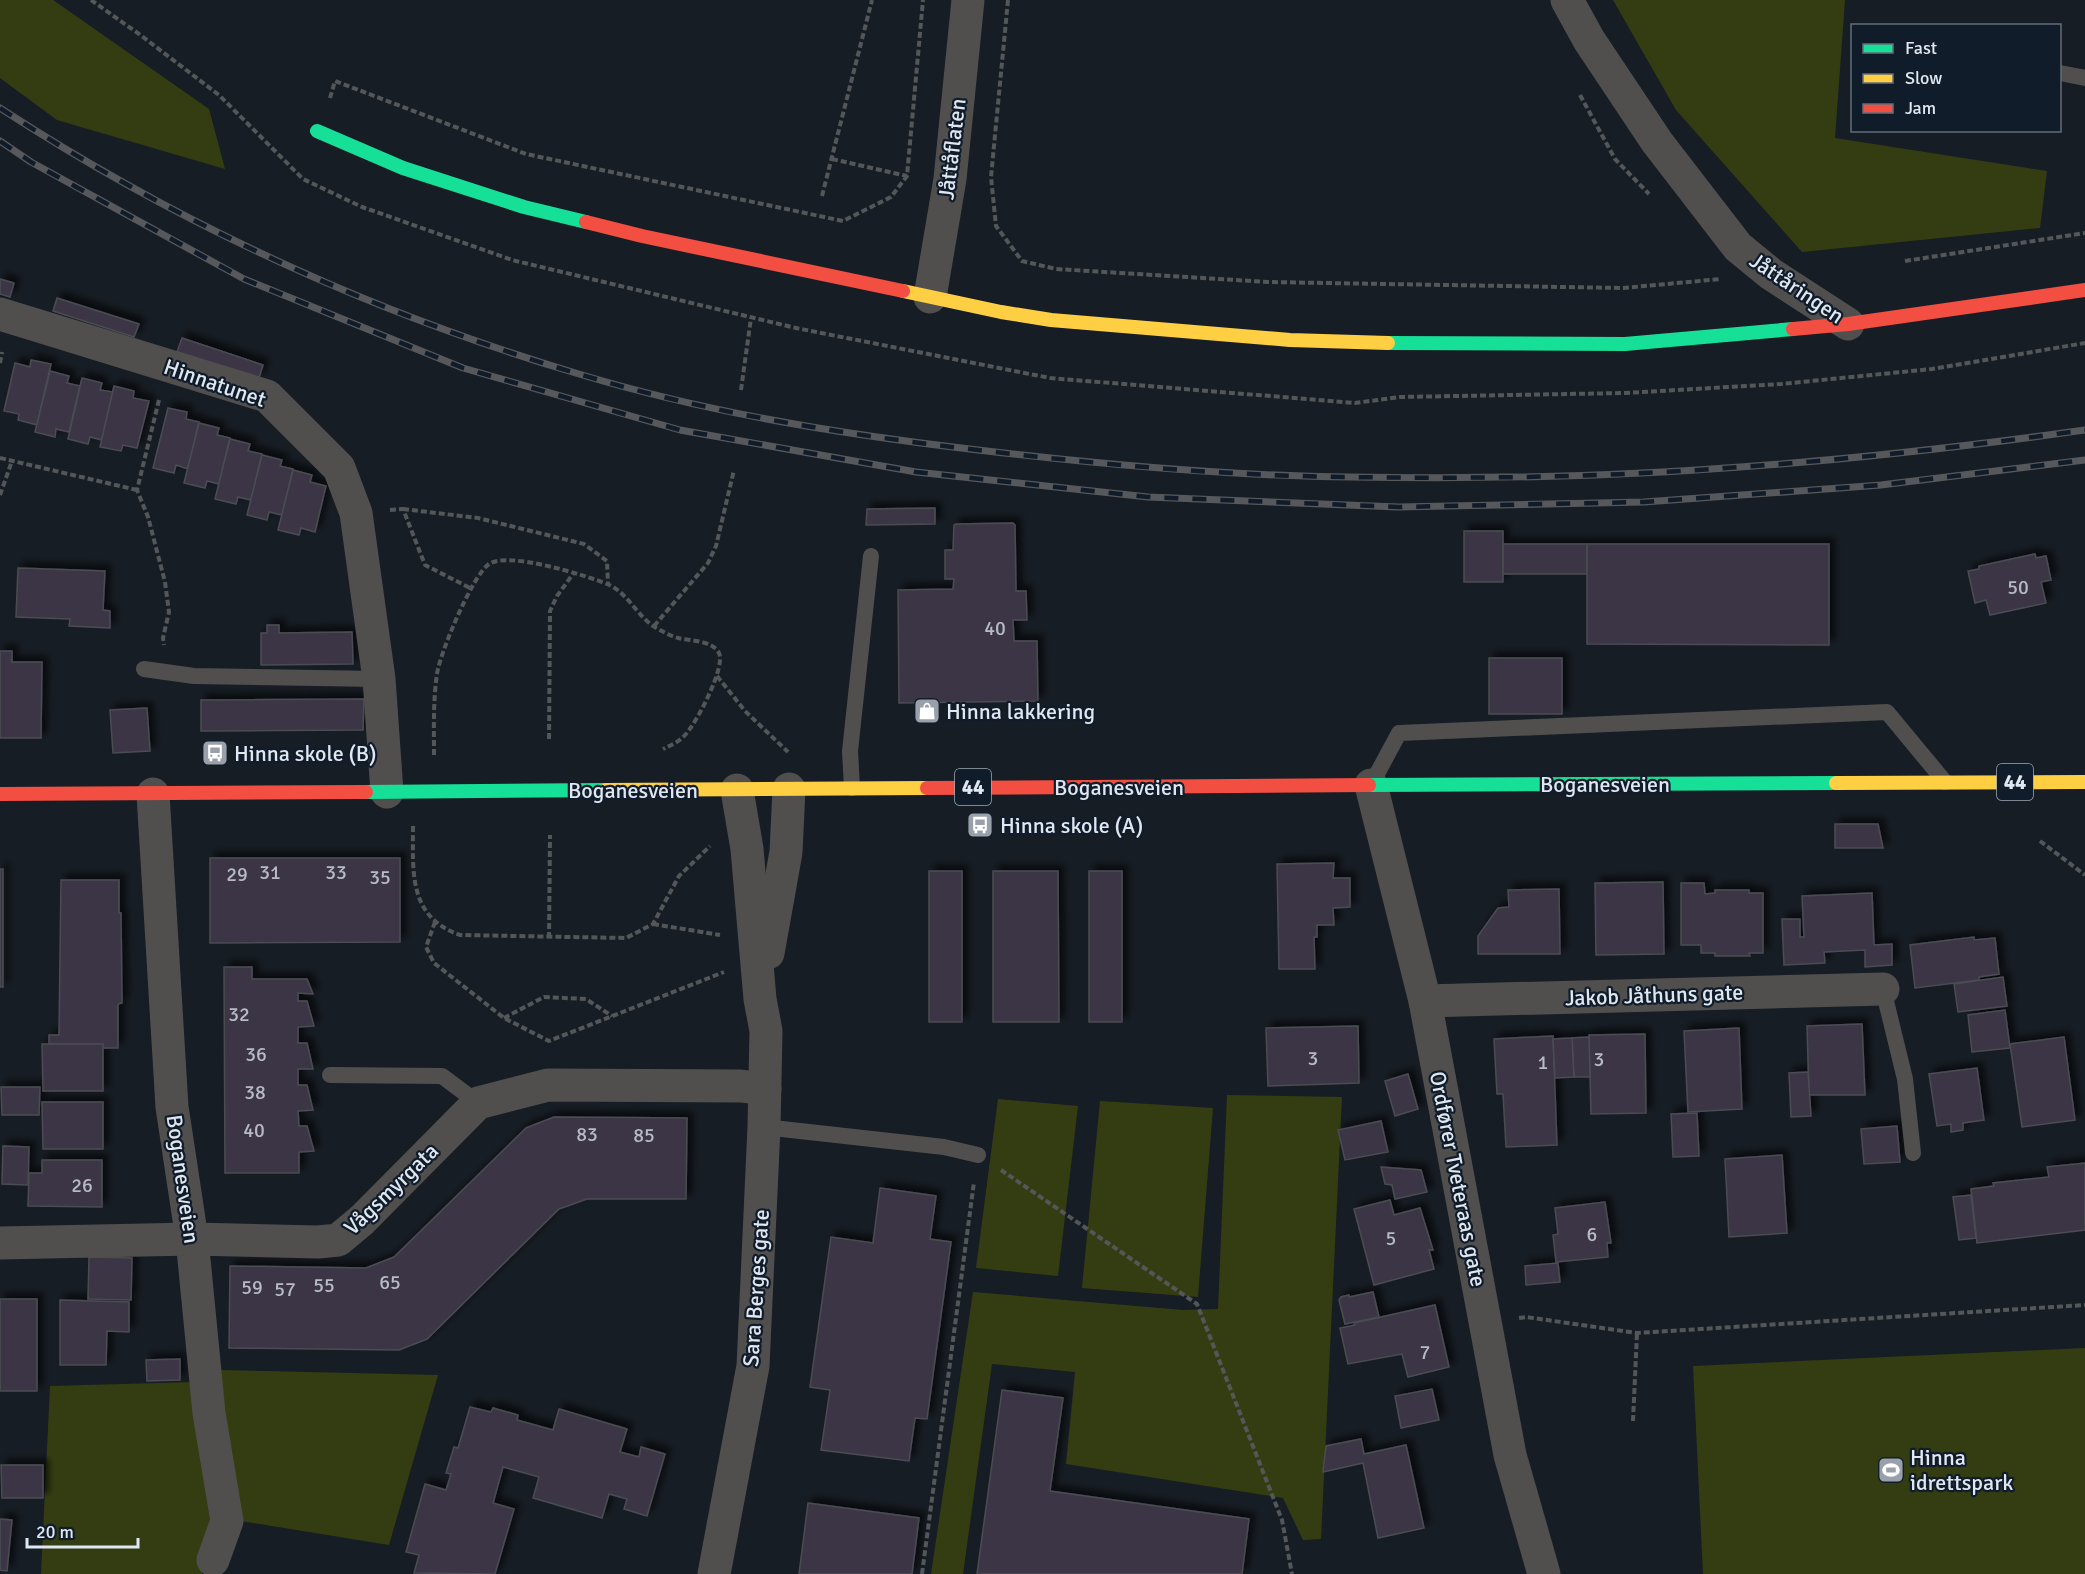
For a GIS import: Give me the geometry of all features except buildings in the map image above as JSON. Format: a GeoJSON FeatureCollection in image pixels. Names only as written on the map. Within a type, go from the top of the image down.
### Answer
{"type":"FeatureCollection","features":[{"type":"Feature","properties":{"kind":"main road"},"geometry":{"type":"LineString","coordinates":[[317,131],[403,168],[524,207],[642,236],[930,297],[1051,320],[1290,340],[1446,344],[1625,344],[1848,324]]}},
{"type":"Feature","properties":{"kind":"main road","name":"Jåttåringen"},"geometry":{"type":"LineString","coordinates":[[1848,324],[2085,290]]}},
{"type":"Feature","properties":{"kind":"main road","name":"Boganesveien"},"geometry":{"type":"LineString","coordinates":[[0,794],[2085,782]]}},
{"type":"Feature","properties":{"kind":"street","name":"Jåttåflaten"},"geometry":{"type":"LineString","coordinates":[[930,297],[950,179],[968,0]]}},
{"type":"Feature","properties":{"kind":"street","name":"Jåttåringen"},"geometry":{"type":"LineString","coordinates":[[1567,0],[1589,40],[1657,142],[1738,247],[1771,274],[1848,324]]}},
{"type":"Feature","properties":{"kind":"street","name":"Hinnatunet"},"geometry":{"type":"LineString","coordinates":[[0,314],[267,396],[339,468],[356,513],[379,679],[387,792]]}},
{"type":"Feature","properties":{"kind":"street","name":"Ordfører Tveteraas gate"},"geometry":{"type":"LineString","coordinates":[[1371,785],[1425,1001],[1510,1455],[1544,1574]]}},
{"type":"Feature","properties":{"kind":"street","name":"Sara Berges gate"},"geometry":{"type":"LineString","coordinates":[[760,999],[786,852],[789,789]]}},
{"type":"Feature","properties":{"kind":"street","name":"Sara Berges gate"},"geometry":{"type":"LineString","coordinates":[[714,1574],[753,1366],[764,1127],[766,1031],[760,999],[747,849],[737,790]]}},
{"type":"Feature","properties":{"kind":"street","name":"Boganesveien"},"geometry":{"type":"LineString","coordinates":[[153,794],[172,1107],[192,1239],[209,1413],[227,1521],[213,1560]]}},
{"type":"Feature","properties":{"kind":"street","name":"Jakob Jåthuns gate"},"geometry":{"type":"LineString","coordinates":[[1425,1001],[1883,989]]}},
{"type":"Feature","properties":{"kind":"street"},"geometry":{"type":"LineString","coordinates":[[478,1103],[548,1085],[741,1086],[765,1089]]}},
{"type":"Feature","properties":{"kind":"street","name":"Vågsmyrgata"},"geometry":{"type":"LineString","coordinates":[[0,1243],[192,1239],[318,1242],[338,1240],[362,1220],[478,1103]]}},
{"type":"Feature","properties":{"kind":"lane"},"geometry":{"type":"LineString","coordinates":[[2061,73],[2085,78]]}},
{"type":"Feature","properties":{"kind":"lane"},"geometry":{"type":"LineString","coordinates":[[852,788],[850,751],[871,556]]}},
{"type":"Feature","properties":{"kind":"lane"},"geometry":{"type":"LineString","coordinates":[[144,669],[194,676],[379,679]]}},
{"type":"Feature","properties":{"kind":"lane"},"geometry":{"type":"LineString","coordinates":[[1371,785],[1399,733],[1887,712],[1946,782]]}},
{"type":"Feature","properties":{"kind":"lane"},"geometry":{"type":"LineString","coordinates":[[1883,989],[1905,1079],[1913,1153]]}},
{"type":"Feature","properties":{"kind":"lane"},"geometry":{"type":"LineString","coordinates":[[330,1075],[442,1076],[478,1103]]}},
{"type":"Feature","properties":{"kind":"lane"},"geometry":{"type":"LineString","coordinates":[[764,1127],[944,1147],[978,1155]]}},
{"type":"Feature","properties":{"kind":"path"},"geometry":{"type":"LineString","coordinates":[[91,0],[139,33],[219,96],[303,178],[352,202],[512,260],[751,318],[1050,378],[1355,403],[1400,397],[1625,393],[1781,384],[1932,369],[2085,343]]}},
{"type":"Feature","properties":{"kind":"path"},"geometry":{"type":"LineString","coordinates":[[822,196],[872,0]]}},
{"type":"Feature","properties":{"kind":"path"},"geometry":{"type":"LineString","coordinates":[[335,81],[526,154],[843,222],[891,197],[907,176],[923,0]]}},
{"type":"Feature","properties":{"kind":"path"},"geometry":{"type":"LineString","coordinates":[[1008,0],[991,177],[996,226],[1022,261],[1056,268],[1268,282],[1623,288],[1725,279]]}},
{"type":"Feature","properties":{"kind":"path"},"geometry":{"type":"LineString","coordinates":[[832,159],[907,176]]}},
{"type":"Feature","properties":{"kind":"path"},"geometry":{"type":"LineString","coordinates":[[1905,261],[2085,233]]}},
{"type":"Feature","properties":{"kind":"path"},"geometry":{"type":"LineString","coordinates":[[741,390],[751,318]]}},
{"type":"Feature","properties":{"kind":"path"},"geometry":{"type":"LineString","coordinates":[[168,366],[136,490],[148,518],[165,582],[169,612],[163,638],[169,672]]}},
{"type":"Feature","properties":{"kind":"path"},"geometry":{"type":"LineString","coordinates":[[0,458],[136,490]]}},
{"type":"Feature","properties":{"kind":"path"},"geometry":{"type":"LineString","coordinates":[[0,495],[12,461]]}},
{"type":"Feature","properties":{"kind":"path"},"geometry":{"type":"LineString","coordinates":[[654,626],[708,563],[716,546],[727,507],[734,470]]}},
{"type":"Feature","properties":{"kind":"path"},"geometry":{"type":"LineString","coordinates":[[356,513],[403,509],[477,518],[584,544],[607,561],[608,584]]}},
{"type":"Feature","properties":{"kind":"path"},"geometry":{"type":"LineString","coordinates":[[403,509],[425,565],[470,588]]}},
{"type":"Feature","properties":{"kind":"path"},"geometry":{"type":"LineString","coordinates":[[434,756],[434,698],[437,671],[470,588],[489,563],[509,558],[528,560],[608,584],[627,597],[644,618],[654,626],[675,638],[691,639],[710,645],[718,651],[720,658],[717,676],[687,733],[677,743],[663,749]]}},
{"type":"Feature","properties":{"kind":"path"},"geometry":{"type":"LineString","coordinates":[[549,739],[550,611],[557,596],[573,574]]}},
{"type":"Feature","properties":{"kind":"path"},"geometry":{"type":"LineString","coordinates":[[717,676],[745,711],[789,752]]}},
{"type":"Feature","properties":{"kind":"path"},"geometry":{"type":"LineString","coordinates":[[413,825],[413,874],[417,895],[435,922],[447,931],[460,936],[626,938],[653,924],[679,876],[712,844]]}},
{"type":"Feature","properties":{"kind":"path"},"geometry":{"type":"LineString","coordinates":[[549,938],[550,835]]}},
{"type":"Feature","properties":{"kind":"path"},"geometry":{"type":"LineString","coordinates":[[2040,841],[2085,875]]}},
{"type":"Feature","properties":{"kind":"path"},"geometry":{"type":"LineString","coordinates":[[435,922],[426,947],[434,963],[504,1018],[549,1041],[734,968]]}},
{"type":"Feature","properties":{"kind":"path"},"geometry":{"type":"LineString","coordinates":[[653,924],[720,935]]}},
{"type":"Feature","properties":{"kind":"path"},"geometry":{"type":"LineString","coordinates":[[504,1018],[544,997],[586,999],[613,1017]]}},
{"type":"Feature","properties":{"kind":"path"},"geometry":{"type":"LineString","coordinates":[[922,1574],[978,1155],[1197,1304],[1282,1520],[1292,1574]]}},
{"type":"Feature","properties":{"kind":"path"},"geometry":{"type":"LineString","coordinates":[[1486,1325],[1526,1317],[1637,1333],[2085,1305]]}},
{"type":"Feature","properties":{"kind":"path"},"geometry":{"type":"LineString","coordinates":[[1633,1421],[1637,1333]]}},
{"type":"Feature","properties":{"kind":"green space"},"geometry":{"type":"Polygon","coordinates":[[[0,0],[53,0],[209,109],[225,169],[57,120],[0,78],[0,0]]]}},
{"type":"Feature","properties":{"kind":"green space"},"geometry":{"type":"Polygon","coordinates":[[[1613,0],[1845,0],[1835,138],[2047,171],[2040,228],[1802,252],[1676,110],[1613,0]]]}},
{"type":"Feature","properties":{"kind":"green space"},"geometry":{"type":"Polygon","coordinates":[[[1227,1095],[1342,1097],[1321,1539],[1303,1540],[1283,1498],[1066,1464],[1075,1372],[992,1364],[963,1574],[931,1574],[973,1292],[1183,1310],[1218,1309],[1227,1095]]]}},
{"type":"Feature","properties":{"kind":"green space"},"geometry":{"type":"Polygon","coordinates":[[[998,1099],[1078,1106],[1058,1276],[976,1268],[998,1099]]]}},
{"type":"Feature","properties":{"kind":"green space"},"geometry":{"type":"Polygon","coordinates":[[[1100,1101],[1213,1108],[1198,1297],[1082,1288],[1100,1101]]]}},
{"type":"Feature","properties":{"kind":"green space","name":"Hinna idrettspark"},"geometry":{"type":"Polygon","coordinates":[[[2085,1348],[2085,1574],[1703,1574],[1693,1366],[2085,1348]]]}},
{"type":"Feature","properties":{"kind":"green space"},"geometry":{"type":"Polygon","coordinates":[[[219,1370],[438,1375],[389,1545],[241,1521],[219,1370]]]}},
{"type":"Feature","properties":{"kind":"green space"},"geometry":{"type":"Polygon","coordinates":[[[196,1382],[214,1533],[202,1574],[41,1574],[50,1386],[196,1382]]]}},
{"type":"Feature","properties":{"kind":"railway"},"geometry":{"type":"LineString","coordinates":[[0,108],[68,151],[208,227],[280,262],[427,323],[502,350],[631,389],[737,413],[843,432],[1004,453],[1177,470],[1264,475],[1448,478],[1594,475],[1783,464],[2085,430]]}},
{"type":"Feature","properties":{"kind":"railway"},"geometry":{"type":"LineString","coordinates":[[0,141],[31,162],[244,279],[463,368],[680,430],[916,472],[1148,497],[1398,507],[1644,502],[1881,485],[2085,460]]}},
{"type":"Feature","properties":{"kind":"traffic: fast"},"geometry":{"type":"LineString","coordinates":[[317,131],[403,168],[524,207],[586,222]]}},
{"type":"Feature","properties":{"kind":"traffic: fast"},"geometry":{"type":"LineString","coordinates":[[1388,343],[1625,344],[1793,329]]}},
{"type":"Feature","properties":{"kind":"traffic: fast"},"geometry":{"type":"LineString","coordinates":[[1369,785],[1836,783]]}},
{"type":"Feature","properties":{"kind":"traffic: fast"},"geometry":{"type":"LineString","coordinates":[[366,792],[606,790]]}},
{"type":"Feature","properties":{"kind":"traffic: slow"},"geometry":{"type":"LineString","coordinates":[[903,291],[1051,320],[1290,340],[1388,343]]}},
{"type":"Feature","properties":{"kind":"traffic: slow"},"geometry":{"type":"LineString","coordinates":[[1836,783],[2085,782]]}},
{"type":"Feature","properties":{"kind":"traffic: slow"},"geometry":{"type":"LineString","coordinates":[[606,790],[927,788]]}},
{"type":"Feature","properties":{"kind":"traffic: jam"},"geometry":{"type":"LineString","coordinates":[[586,222],[903,291]]}},
{"type":"Feature","properties":{"kind":"traffic: jam"},"geometry":{"type":"LineString","coordinates":[[1793,329],[1848,324],[2085,290]]}},
{"type":"Feature","properties":{"kind":"traffic: jam"},"geometry":{"type":"LineString","coordinates":[[927,788],[1369,785]]}},
{"type":"Feature","properties":{"kind":"traffic: jam"},"geometry":{"type":"LineString","coordinates":[[0,794],[366,792]]}},
{"type":"Feature","properties":{"kind":"place","name":"Hinna lakkering"},"geometry":{"type":"Point","coordinates":[927,711]}},
{"type":"Feature","properties":{"kind":"place","name":"Hinna skole (B)"},"geometry":{"type":"Point","coordinates":[215,753]}},
{"type":"Feature","properties":{"kind":"place","name":"Hinna skole (A)"},"geometry":{"type":"Point","coordinates":[980,825]}},
{"type":"Feature","properties":{"kind":"place","name":"Hinna idrettspark"},"geometry":{"type":"Point","coordinates":[1891,1470]}}]}
